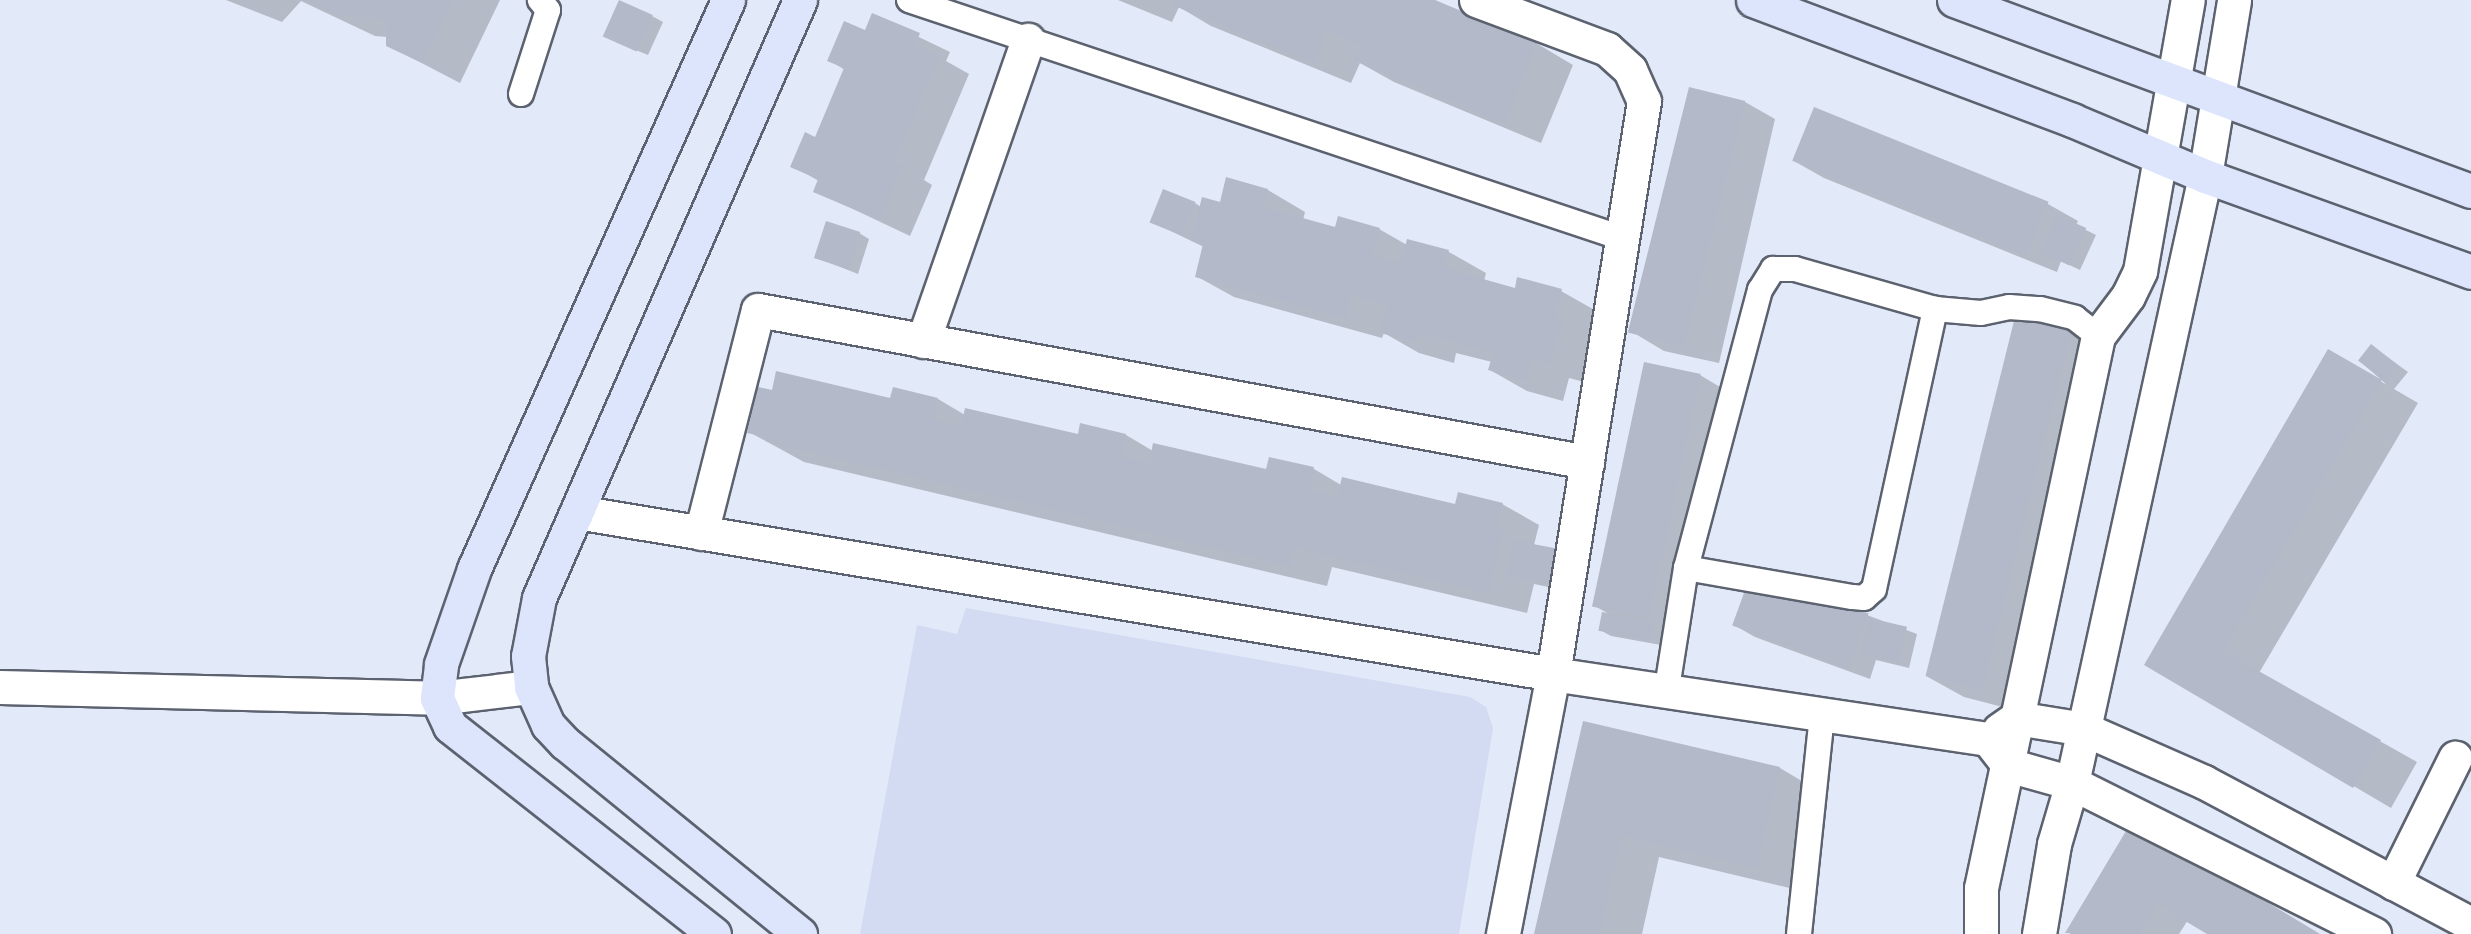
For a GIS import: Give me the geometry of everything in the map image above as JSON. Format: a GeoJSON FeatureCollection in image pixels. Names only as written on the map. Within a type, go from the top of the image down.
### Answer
{"type":"FeatureCollection","features":[{"type":"Feature","properties":{"kind":"street"},"geometry":{"type":"LineString","coordinates":[[714,934],[450,726],[437,698],[441,664],[474,569],[728,0]]}},
{"type":"Feature","properties":{"kind":"street"},"geometry":{"type":"LineString","coordinates":[[800,0],[539,598],[528,656],[531,687],[548,725],[565,743],[800,934]]}},
{"type":"Feature","properties":{"kind":"street"},"geometry":{"type":"LineString","coordinates":[[1476,0],[1606,49],[1630,70],[1644,101],[1553,674],[1503,934]]}},
{"type":"Feature","properties":{"kind":"street"},"geometry":{"type":"LineString","coordinates":[[1753,0],[2205,176],[2471,272]]}},
{"type":"Feature","properties":{"kind":"street"},"geometry":{"type":"LineString","coordinates":[[1954,0],[2216,100],[2471,191]]}},
{"type":"Feature","properties":{"kind":"street"},"geometry":{"type":"LineString","coordinates":[[1981,934],[1981,888],[2098,336],[2128,296],[2140,271],[2163,158],[2188,0]]}},
{"type":"Feature","properties":{"kind":"street"},"geometry":{"type":"LineString","coordinates":[[2038,934],[2054,844],[2072,783],[2172,312],[2205,176],[2234,0]]}},
{"type":"Feature","properties":{"kind":"street"},"geometry":{"type":"LineString","coordinates":[[923,341],[1029,40]]}},
{"type":"Feature","properties":{"kind":"street"},"geometry":{"type":"LineString","coordinates":[[2128,296],[2172,312]]}},
{"type":"Feature","properties":{"kind":"street"},"geometry":{"type":"LineString","coordinates":[[701,533],[758,310],[1587,462]]}},
{"type":"Feature","properties":{"kind":"street"},"geometry":{"type":"LineString","coordinates":[[577,512],[1553,674],[1667,688],[1822,716],[1988,739],[2008,765],[2072,783],[2374,934]]}},
{"type":"Feature","properties":{"kind":"street"},"geometry":{"type":"LineString","coordinates":[[0,687],[437,698],[531,687]]}},
{"type":"Feature","properties":{"kind":"street"},"geometry":{"type":"LineString","coordinates":[[1988,739],[2016,718],[2084,729],[2204,782],[2471,924]]}},
{"type":"Feature","properties":{"kind":"street"},"geometry":{"type":"LineString","coordinates":[[2393,883],[2455,758]]}},
{"type":"Feature","properties":{"kind":"lane"},"geometry":{"type":"LineString","coordinates":[[521,94],[548,10],[540,0]]}},
{"type":"Feature","properties":{"kind":"lane"},"geometry":{"type":"LineString","coordinates":[[909,0],[1622,238]]}},
{"type":"Feature","properties":{"kind":"lane"},"geometry":{"type":"LineString","coordinates":[[1667,688],[1686,568],[1760,290],[1773,269],[1795,269],[1935,309],[1981,312],[2008,307],[2040,309],[2075,318],[2098,336]]}},
{"type":"Feature","properties":{"kind":"lane"},"geometry":{"type":"LineString","coordinates":[[1686,568],[1853,597],[1864,598],[1874,589],[1935,309]]}},
{"type":"Feature","properties":{"kind":"lane"},"geometry":{"type":"LineString","coordinates":[[1799,934],[1822,716]]}},
{"type":"Feature","properties":{"kind":"shaded area"},"geometry":{"type":"Polygon","coordinates":[[[966,608],[1470,697],[1486,707],[1493,728],[1459,934],[860,934],[917,625],[957,634],[966,608]]]}},
{"type":"Feature","properties":{"kind":"building"},"geometry":{"type":"Polygon","coordinates":[[[304,0],[452,0],[422,63],[386,46],[386,18],[337,15],[304,0]]]}},
{"type":"Feature","properties":{"kind":"building"},"geometry":{"type":"Polygon","coordinates":[[[619,0],[653,15],[637,52],[603,37],[619,0]]]}},
{"type":"Feature","properties":{"kind":"building"},"geometry":{"type":"Polygon","coordinates":[[[1174,0],[1434,0],[1537,42],[1504,123],[1355,61],[1362,45],[1327,30],[1314,63],[1172,5],[1174,0]]]}},
{"type":"Feature","properties":{"kind":"building"},"geometry":{"type":"Polygon","coordinates":[[[872,13],[920,33],[915,46],[940,56],[894,163],[903,166],[879,220],[813,192],[818,179],[790,167],[805,132],[815,137],[844,68],[827,61],[844,21],[865,30],[872,13]]]}},
{"type":"Feature","properties":{"kind":"building"},"geometry":{"type":"Polygon","coordinates":[[[1689,87],[1745,101],[1684,347],[1628,332],[1689,87]]]}},
{"type":"Feature","properties":{"kind":"building"},"geometry":{"type":"Polygon","coordinates":[[[1814,107],[2049,202],[2027,256],[1792,161],[1814,107]]]}},
{"type":"Feature","properties":{"kind":"building"},"geometry":{"type":"Polygon","coordinates":[[[1226,177],[1268,189],[1263,207],[1335,227],[1338,216],[1380,228],[1372,255],[1401,263],[1407,239],[1449,250],[1444,268],[1515,288],[1517,277],[1562,289],[1554,316],[1563,318],[1550,363],[1532,358],[1526,381],[1488,370],[1493,353],[1419,332],[1416,342],[1380,333],[1388,305],[1351,295],[1345,318],[1195,277],[1203,244],[1191,241],[1202,197],[1220,202],[1226,177]]]}},
{"type":"Feature","properties":{"kind":"building"},"geometry":{"type":"Polygon","coordinates":[[[1163,189],[1195,202],[1182,235],[1150,222],[1163,189]]]}},
{"type":"Feature","properties":{"kind":"building"},"geometry":{"type":"Polygon","coordinates":[[[2057,215],[2086,228],[2070,265],[2040,252],[2057,215]]]}},
{"type":"Feature","properties":{"kind":"building"},"geometry":{"type":"Polygon","coordinates":[[[826,221],[860,232],[848,269],[814,258],[826,221]]]}},
{"type":"Feature","properties":{"kind":"building"},"geometry":{"type":"Polygon","coordinates":[[[2018,305],[2074,319],[1982,690],[1926,676],[2018,305]]]}},
{"type":"Feature","properties":{"kind":"building"},"geometry":{"type":"Polygon","coordinates":[[[2371,344],[2398,365],[2385,381],[2358,361],[2371,344]]]}},
{"type":"Feature","properties":{"kind":"building"},"geometry":{"type":"Polygon","coordinates":[[[2328,349],[2382,380],[2223,651],[2381,740],[2353,788],[2144,665],[2328,349]]]}},
{"type":"Feature","properties":{"kind":"building"},"geometry":{"type":"Polygon","coordinates":[[[1644,362],[1701,374],[1649,619],[1592,607],[1644,362]]]}},
{"type":"Feature","properties":{"kind":"building"},"geometry":{"type":"Polygon","coordinates":[[[776,371],[890,398],[893,387],[938,398],[933,420],[961,427],[965,408],[1078,434],[1080,423],[1126,434],[1121,456],[1149,463],[1153,443],[1266,469],[1269,457],[1314,467],[1309,490],[1337,497],[1342,477],[1455,504],[1458,492],[1503,503],[1496,528],[1504,529],[1489,593],[1294,547],[1290,566],[765,441],[766,437],[747,433],[758,387],[772,390],[776,371]]]}},
{"type":"Feature","properties":{"kind":"building"},"geometry":{"type":"Polygon","coordinates":[[[1513,540],[1555,548],[1548,584],[1506,575],[1513,540]]]}},
{"type":"Feature","properties":{"kind":"building"},"geometry":{"type":"Polygon","coordinates":[[[1752,571],[1869,613],[1849,668],[1732,626],[1752,571]]]}},
{"type":"Feature","properties":{"kind":"building"},"geometry":{"type":"Polygon","coordinates":[[[1602,612],[1654,622],[1650,641],[1598,631],[1602,612]]]}},
{"type":"Feature","properties":{"kind":"building"},"geometry":{"type":"Polygon","coordinates":[[[1869,618],[1907,627],[1899,663],[1861,654],[1869,618]]]}},
{"type":"Feature","properties":{"kind":"building"},"geometry":{"type":"Polygon","coordinates":[[[1583,721],[1780,767],[1757,868],[1622,836],[1599,934],[1534,934],[1583,721]]]}},
{"type":"Feature","properties":{"kind":"building"},"geometry":{"type":"Polygon","coordinates":[[[2132,821],[2320,934],[2207,934],[2157,904],[2139,934],[2065,933],[2132,821]]]}}]}
